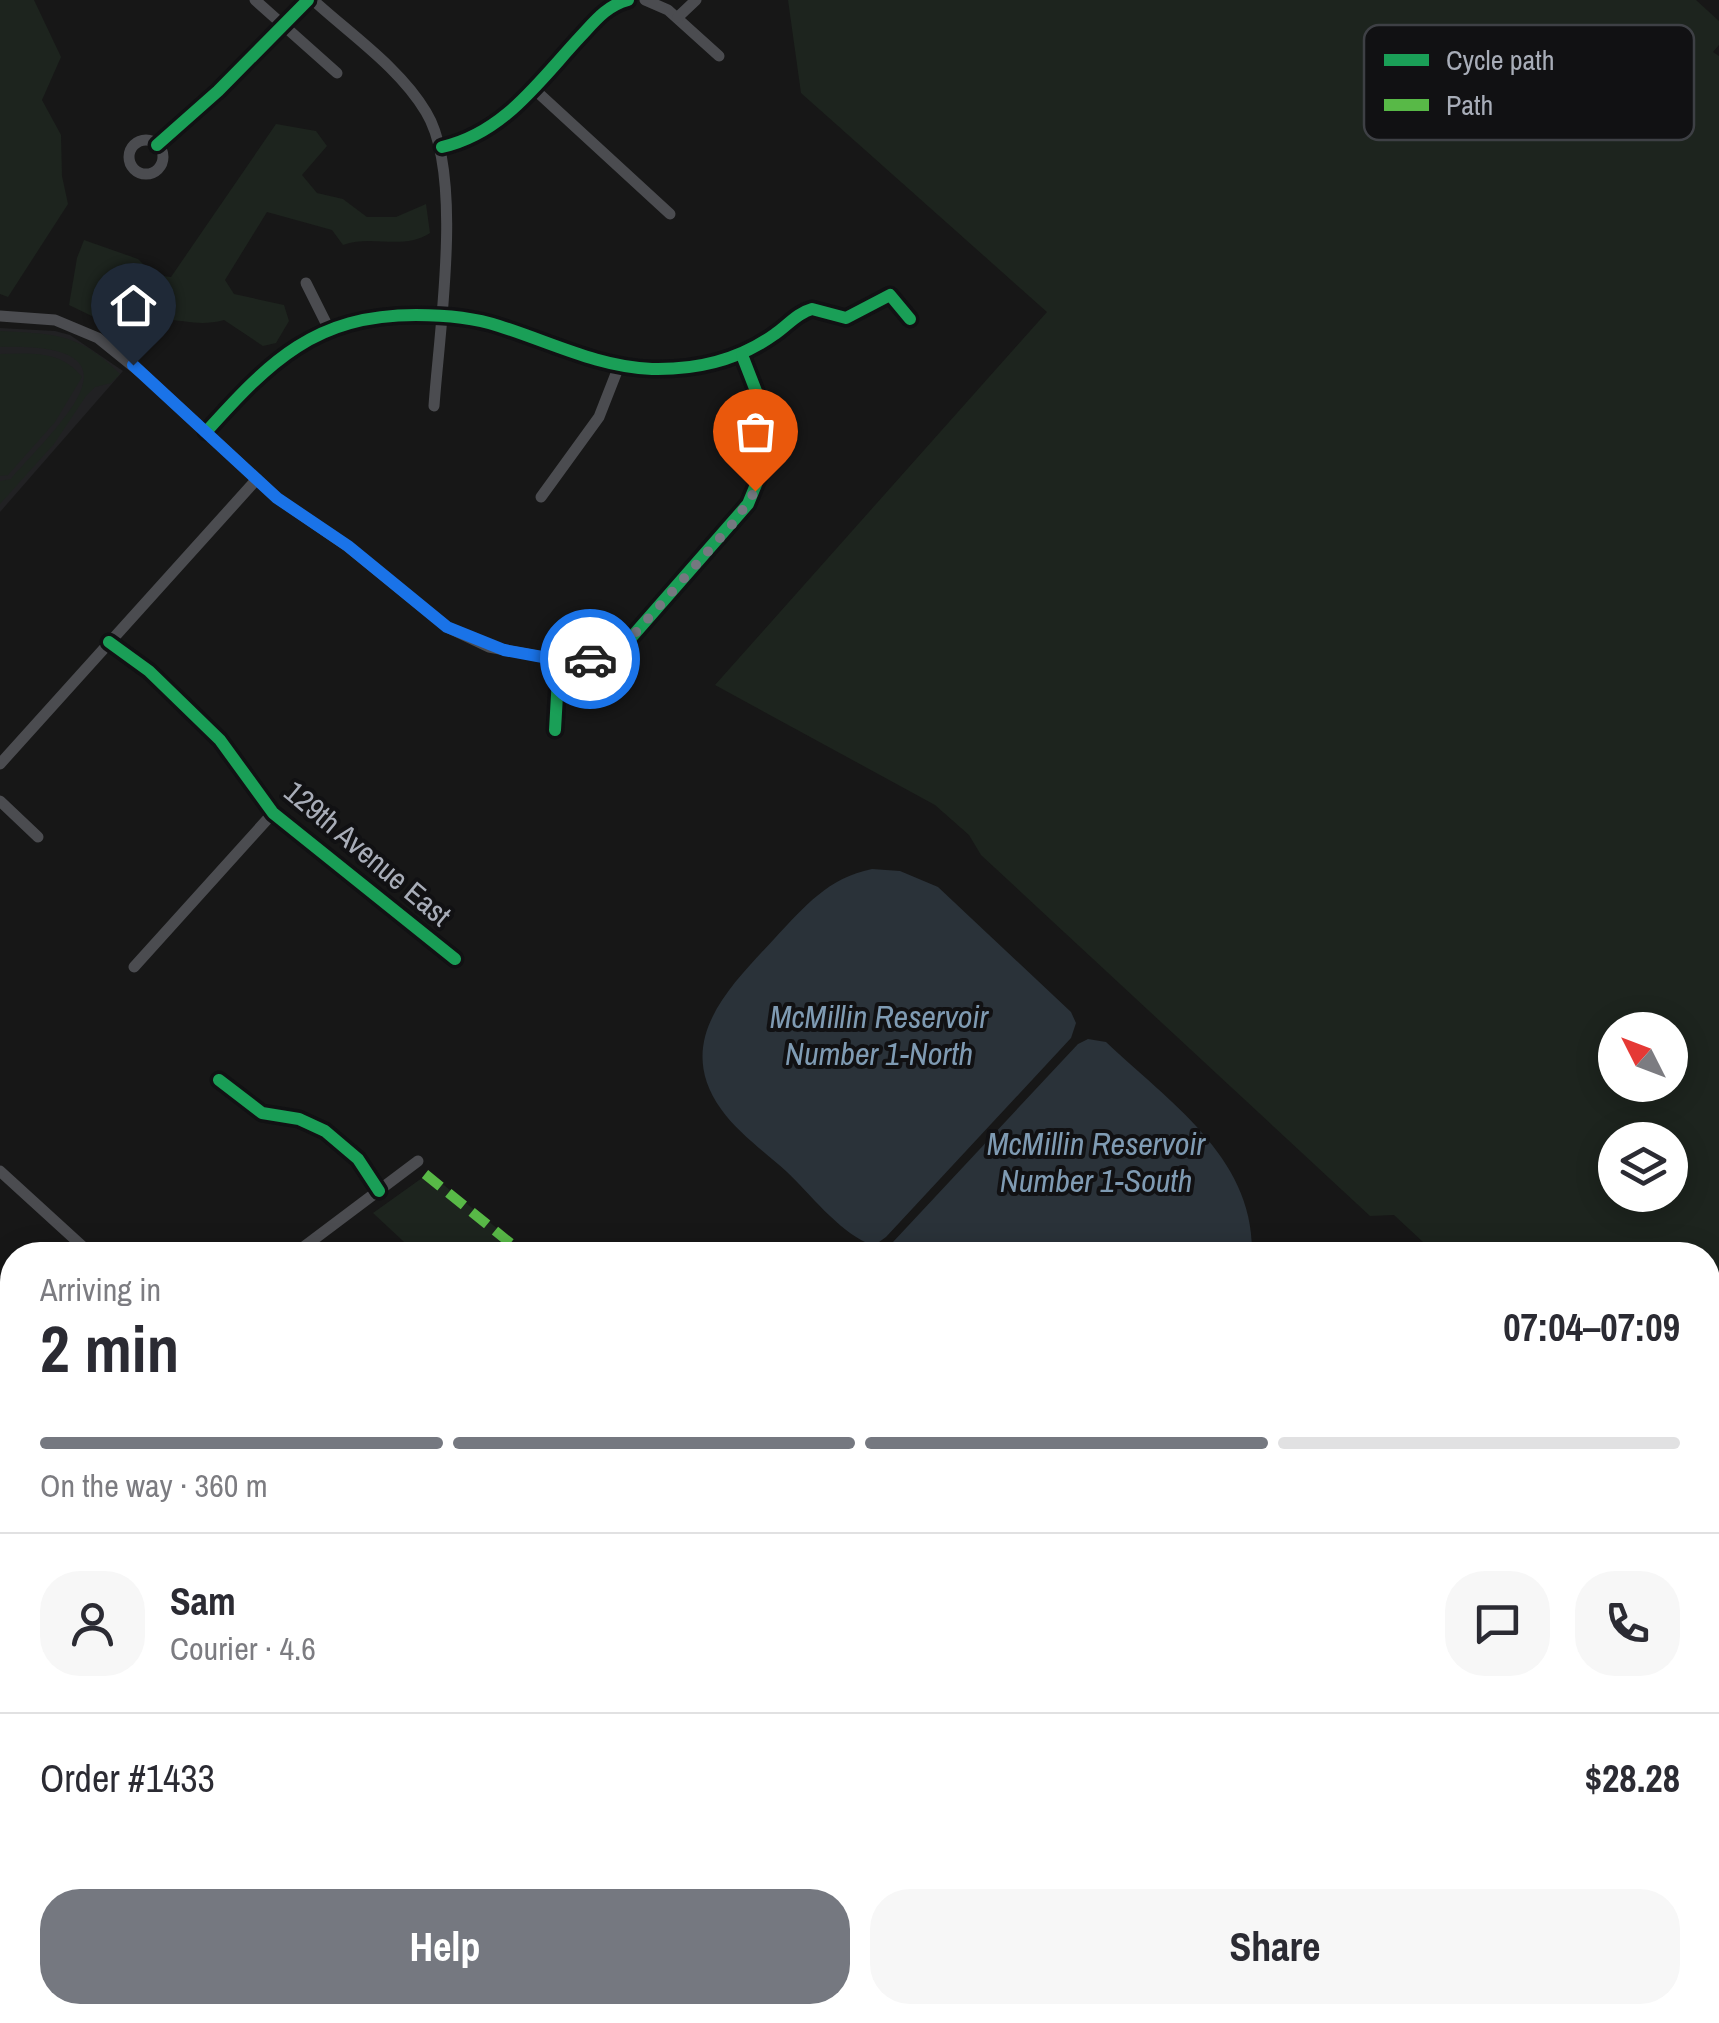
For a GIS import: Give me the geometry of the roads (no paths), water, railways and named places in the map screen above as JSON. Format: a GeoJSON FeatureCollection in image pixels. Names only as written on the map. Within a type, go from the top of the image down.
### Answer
{"type":"FeatureCollection","features":[{"type":"Feature","properties":{"kind":"street"},"geometry":{"type":"LineString","coordinates":[[256,0],[337,74]]}},
{"type":"Feature","properties":{"kind":"street"},"geometry":{"type":"LineString","coordinates":[[157,145],[310,0],[408,89],[427,114],[442,147],[447,195],[434,406]]}},
{"type":"Feature","properties":{"kind":"street"},"geometry":{"type":"LineString","coordinates":[[442,147],[484,131],[534,89],[605,10],[628,0]]}},
{"type":"Feature","properties":{"kind":"street"},"geometry":{"type":"LineString","coordinates":[[645,0],[678,18],[719,56]]}},
{"type":"Feature","properties":{"kind":"street"},"geometry":{"type":"LineString","coordinates":[[678,18],[696,0]]}},
{"type":"Feature","properties":{"kind":"street"},"geometry":{"type":"LineString","coordinates":[[534,89],[670,214]]}},
{"type":"Feature","properties":{"kind":"street"},"geometry":{"type":"LineString","coordinates":[[306,282],[328,327]]}},
{"type":"Feature","properties":{"kind":"street"},"geometry":{"type":"LineString","coordinates":[[206,432],[262,372],[328,327],[387,315],[441,315],[498,325],[619,366],[666,368],[742,355],[812,308],[846,318],[890,295],[910,319]]}},
{"type":"Feature","properties":{"kind":"street"},"geometry":{"type":"LineString","coordinates":[[0,316],[55,320],[98,338],[257,479],[458,634],[504,650],[559,660],[599,657],[630,639],[748,504],[766,460],[768,441],[763,409],[742,355]]}},
{"type":"Feature","properties":{"kind":"street"},"geometry":{"type":"LineString","coordinates":[[540,498],[599,416],[619,366]]}},
{"type":"Feature","properties":{"kind":"street"},"geometry":{"type":"LineString","coordinates":[[0,764],[257,479]]}},
{"type":"Feature","properties":{"kind":"street","name":"129th Avenue East"},"geometry":{"type":"LineString","coordinates":[[109,642],[149,671],[220,740],[273,813],[455,959]]}},
{"type":"Feature","properties":{"kind":"street"},"geometry":{"type":"LineString","coordinates":[[555,730],[559,660]]}},
{"type":"Feature","properties":{"kind":"street"},"geometry":{"type":"LineString","coordinates":[[0,801],[38,838]]}},
{"type":"Feature","properties":{"kind":"street"},"geometry":{"type":"LineString","coordinates":[[134,967],[273,813]]}},
{"type":"Feature","properties":{"kind":"street"},"geometry":{"type":"LineString","coordinates":[[220,1080],[262,1113],[299,1119],[325,1131],[358,1159],[379,1191]]}},
{"type":"Feature","properties":{"kind":"street"},"geometry":{"type":"LineString","coordinates":[[310,1242],[418,1161]]}},
{"type":"Feature","properties":{"kind":"street"},"geometry":{"type":"LineString","coordinates":[[0,1170],[78,1242]]}},
{"type":"Feature","properties":{"kind":"water","name":"McMillin Reservoir Number 1-North"},"geometry":{"type":"Polygon","coordinates":[[[872,869],[900,871],[938,887],[1071,1012],[1076,1023],[1071,1038],[879,1242],[865,1242],[835,1221],[728,1118],[707,1084],[703,1060],[705,1037],[713,1016],[741,975],[818,895],[856,873],[872,869]]]}},
{"type":"Feature","properties":{"kind":"water","name":"McMillin Reservoir Number 1-South"},"geometry":{"type":"Polygon","coordinates":[[[1088,1039],[1106,1042],[1204,1135],[1239,1189],[1251,1242],[893,1242],[1078,1044],[1088,1039]]]}}]}
